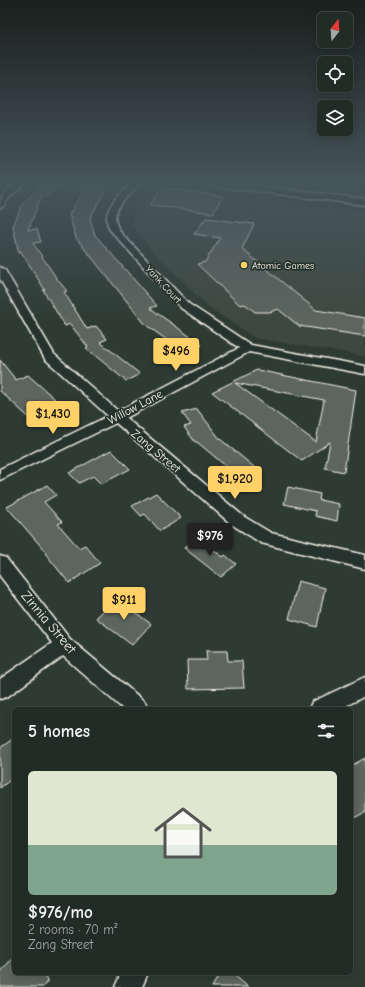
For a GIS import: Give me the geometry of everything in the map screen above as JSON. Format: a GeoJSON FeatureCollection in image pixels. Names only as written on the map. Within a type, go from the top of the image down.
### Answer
{"type":"FeatureCollection","features":[{"type":"Feature","properties":{"kind":"street","name":"Yank Court"},"geometry":{"type":"LineString","coordinates":[[114,229],[119,236],[185,306],[247,348]]}},
{"type":"Feature","properties":{"kind":"street","name":"Zang Street"},"geometry":{"type":"LineString","coordinates":[[0,270],[49,356],[117,417],[237,520],[267,538],[365,562]]}},
{"type":"Feature","properties":{"kind":"street"},"geometry":{"type":"LineString","coordinates":[[247,348],[365,370]]}},
{"type":"Feature","properties":{"kind":"street","name":"Willow Lane"},"geometry":{"type":"LineString","coordinates":[[0,475],[117,417],[247,348]]}},
{"type":"Feature","properties":{"kind":"street","name":"Zinnia Street"},"geometry":{"type":"LineString","coordinates":[[0,563],[64,645],[136,707]]}},
{"type":"Feature","properties":{"kind":"street"},"geometry":{"type":"LineString","coordinates":[[0,690],[64,645]]}},
{"type":"Feature","properties":{"kind":"street"},"geometry":{"type":"LineString","coordinates":[[323,707],[365,686]]}},
{"type":"Feature","properties":{"kind":"street"},"geometry":{"type":"LineString","coordinates":[[128,987],[134,975]]}},
{"type":"Feature","properties":{"kind":"shaded area"},"geometry":{"type":"Polygon","coordinates":[[[135,229],[365,229],[365,356],[255,338],[208,307],[149,247],[135,229]]]}},
{"type":"Feature","properties":{"kind":"building"},"geometry":{"type":"Polygon","coordinates":[[[14,229],[37,229],[41,242],[33,243],[57,279],[67,291],[64,292],[87,329],[96,326],[107,339],[100,342],[140,374],[126,381],[86,348],[88,347],[70,324],[65,326],[20,250],[19,254],[14,229]]]}},
{"type":"Feature","properties":{"kind":"building"},"geometry":{"type":"Polygon","coordinates":[[[73,229],[93,229],[95,235],[157,306],[150,308],[202,345],[185,353],[146,325],[76,238],[73,229]]]}},
{"type":"Feature","properties":{"kind":"building"},"geometry":{"type":"Polygon","coordinates":[[[198,229],[252,229],[242,249],[316,310],[365,318],[365,336],[299,326],[278,309],[270,312],[255,312],[245,304],[240,305],[197,264],[205,262],[220,238],[194,234],[198,229]]]}},
{"type":"Feature","properties":{"kind":"building"},"geometry":{"type":"Polygon","coordinates":[[[0,360],[16,380],[28,375],[55,399],[41,406],[52,416],[36,424],[0,391],[0,360]]]}},
{"type":"Feature","properties":{"kind":"building"},"geometry":{"type":"Polygon","coordinates":[[[257,370],[356,390],[344,472],[325,468],[330,442],[302,461],[212,392],[257,370]],[[235,383],[316,442],[324,400],[235,383]]]}},
{"type":"Feature","properties":{"kind":"building"},"geometry":{"type":"Polygon","coordinates":[[[197,409],[220,439],[259,471],[240,482],[230,474],[233,472],[197,442],[195,442],[184,427],[191,425],[182,413],[197,409]]]}},
{"type":"Feature","properties":{"kind":"building"},"geometry":{"type":"Polygon","coordinates":[[[111,450],[130,469],[101,484],[93,476],[79,483],[69,473],[111,450]]]}},
{"type":"Feature","properties":{"kind":"building"},"geometry":{"type":"Polygon","coordinates":[[[47,485],[56,495],[44,502],[62,522],[58,524],[79,548],[85,545],[100,563],[69,583],[45,553],[46,552],[7,507],[47,485]]]}},
{"type":"Feature","properties":{"kind":"building"},"geometry":{"type":"Polygon","coordinates":[[[288,487],[320,494],[319,500],[339,504],[337,521],[315,516],[316,511],[284,504],[288,487]]]}},
{"type":"Feature","properties":{"kind":"building"},"geometry":{"type":"Polygon","coordinates":[[[156,493],[181,518],[160,531],[145,514],[141,516],[132,506],[156,493]]]}},
{"type":"Feature","properties":{"kind":"building"},"geometry":{"type":"Polygon","coordinates":[[[197,537],[223,557],[225,555],[236,564],[221,577],[184,548],[197,537]]]}},
{"type":"Feature","properties":{"kind":"building"},"geometry":{"type":"Polygon","coordinates":[[[298,581],[325,588],[317,627],[289,619],[298,581]]]}},
{"type":"Feature","properties":{"kind":"building"},"geometry":{"type":"Polygon","coordinates":[[[116,598],[151,624],[132,645],[96,618],[116,598]]]}},
{"type":"Feature","properties":{"kind":"building"},"geometry":{"type":"Polygon","coordinates":[[[206,651],[227,651],[228,661],[242,661],[244,688],[188,689],[187,660],[207,660],[206,651]]]}},
{"type":"Feature","properties":{"kind":"building"},"geometry":{"type":"Polygon","coordinates":[[[12,739],[12,779],[0,788],[0,748],[12,739]]]}},
{"type":"Feature","properties":{"kind":"building"},"geometry":{"type":"Polygon","coordinates":[[[365,758],[365,812],[353,819],[353,765],[365,758]]]}},
{"type":"Feature","properties":{"kind":"building"},"geometry":{"type":"Polygon","coordinates":[[[12,958],[12,975],[44,975],[48,980],[43,987],[0,987],[0,973],[12,958]]]}},
{"type":"Feature","properties":{"kind":"building"},"geometry":{"type":"Polygon","coordinates":[[[219,975],[234,975],[248,987],[212,987],[219,975]]]}},
{"type":"Feature","properties":{"kind":"place","name":"Atomic Games"},"geometry":{"type":"Point","coordinates":[244,265]}}]}
